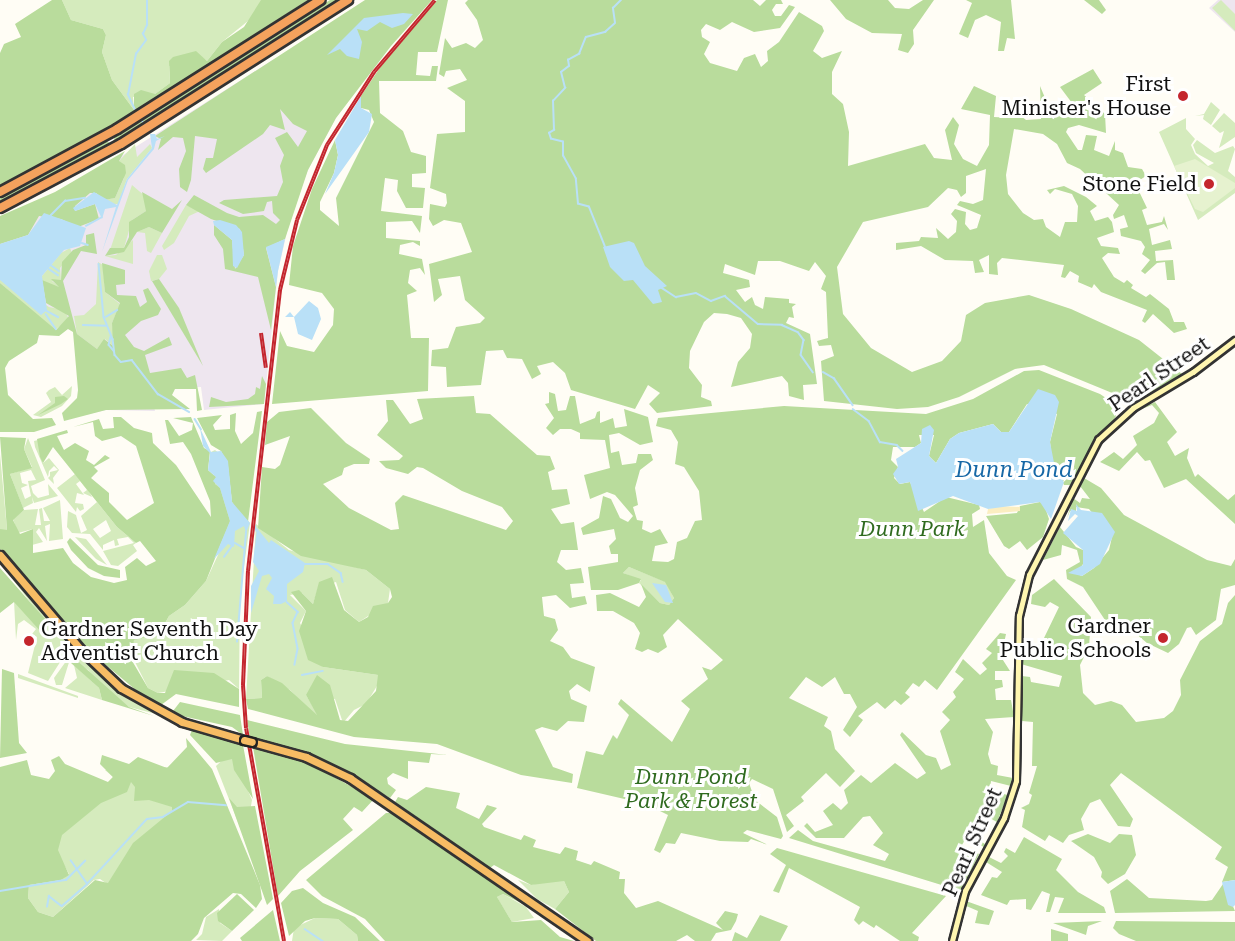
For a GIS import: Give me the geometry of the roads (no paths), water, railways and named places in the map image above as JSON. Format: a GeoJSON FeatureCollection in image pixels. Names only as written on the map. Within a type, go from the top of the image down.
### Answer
{"type":"FeatureCollection","features":[{"type":"Feature","properties":{"kind":"highway"},"geometry":{"type":"LineString","coordinates":[[0,192],[117,129],[320,0]]}},
{"type":"Feature","properties":{"kind":"highway"},"geometry":{"type":"LineString","coordinates":[[0,208],[114,148],[348,0]]}},
{"type":"Feature","properties":{"kind":"highway"},"geometry":{"type":"LineString","coordinates":[[0,555],[64,632],[104,674],[140,700],[182,722],[306,757],[350,778],[587,941]]}},
{"type":"Feature","properties":{"kind":"highway"},"geometry":{"type":"LineString","coordinates":[[0,560],[13,572]]}},
{"type":"Feature","properties":{"kind":"main road","name":"Pearl Street"},"geometry":{"type":"LineString","coordinates":[[952,941],[965,891],[1004,818],[1016,782],[1019,616],[1029,575],[1086,457],[1101,437],[1130,410],[1193,372],[1235,340]]}},
{"type":"Feature","properties":{"kind":"water"},"geometry":{"type":"Polygon","coordinates":[[[403,13],[413,14],[404,24],[392,28],[380,22],[367,31],[357,29],[362,42],[359,59],[347,56],[340,49],[327,55],[364,18],[403,13]]]}},
{"type":"Feature","properties":{"kind":"water"},"geometry":{"type":"Polygon","coordinates":[[[361,96],[361,108],[372,114],[369,132],[325,194],[334,173],[338,155],[335,140],[361,96]]]}},
{"type":"Feature","properties":{"kind":"water"},"geometry":{"type":"Polygon","coordinates":[[[150,134],[155,134],[157,139],[165,136],[156,141],[154,149],[128,180],[102,252],[116,207],[105,209],[102,219],[95,204],[75,211],[73,208],[94,192],[117,205],[127,179],[152,148],[150,134]]]}},
{"type":"Feature","properties":{"kind":"water"},"geometry":{"type":"Polygon","coordinates":[[[44,213],[86,228],[80,246],[64,250],[42,276],[47,310],[41,315],[0,280],[0,244],[28,235],[44,213]]]}},
{"type":"Feature","properties":{"kind":"water"},"geometry":{"type":"Polygon","coordinates":[[[220,220],[236,225],[242,232],[244,255],[237,268],[233,266],[232,240],[214,225],[213,221],[220,220]]]}},
{"type":"Feature","properties":{"kind":"water"},"geometry":{"type":"Polygon","coordinates":[[[285,239],[278,271],[276,287],[266,247],[285,239]]]}},
{"type":"Feature","properties":{"kind":"water"},"geometry":{"type":"Polygon","coordinates":[[[629,241],[634,243],[645,266],[667,286],[658,290],[662,302],[653,304],[633,280],[624,281],[610,267],[603,247],[629,241]]]}},
{"type":"Feature","properties":{"kind":"water"},"geometry":{"type":"Polygon","coordinates":[[[309,301],[318,308],[321,319],[312,340],[298,334],[294,317],[309,301]]]}},
{"type":"Feature","properties":{"kind":"water","name":"Dunn Pond"},"geometry":{"type":"Polygon","coordinates":[[[1038,389],[1055,395],[1059,402],[1050,442],[1055,468],[1064,482],[1051,519],[1040,502],[988,509],[953,496],[918,511],[910,482],[899,484],[893,474],[898,467],[896,459],[921,443],[922,429],[930,425],[934,430],[929,456],[936,463],[950,439],[959,433],[993,424],[1001,432],[1009,432],[1038,389]]]}},
{"type":"Feature","properties":{"kind":"water"},"geometry":{"type":"Polygon","coordinates":[[[200,428],[211,452],[221,451],[228,461],[232,502],[250,523],[246,533],[244,526],[235,531],[234,547],[228,544],[214,559],[230,521],[220,488],[213,481],[216,477],[208,470],[210,453],[203,446],[200,428]]]}},
{"type":"Feature","properties":{"kind":"water"},"geometry":{"type":"Polygon","coordinates":[[[1076,504],[1081,510],[1102,513],[1115,532],[1100,564],[1082,576],[1068,573],[1083,565],[1083,550],[1063,533],[1078,516],[1075,514],[1068,521],[1071,509],[1077,511],[1076,504]]]}},
{"type":"Feature","properties":{"kind":"water"},"geometry":{"type":"Polygon","coordinates":[[[257,528],[269,543],[271,540],[305,563],[303,572],[287,584],[287,601],[281,604],[273,604],[274,596],[266,589],[272,578],[269,574],[262,576],[251,613],[251,586],[259,571],[253,562],[257,528]]]}},
{"type":"Feature","properties":{"kind":"water"},"geometry":{"type":"Polygon","coordinates":[[[652,583],[666,585],[673,603],[665,602],[652,583]]]}},
{"type":"Feature","properties":{"kind":"water"},"geometry":{"type":"Polygon","coordinates":[[[1235,880],[1235,905],[1233,907],[1228,905],[1222,882],[1235,880]]]}},
{"type":"Feature","properties":{"kind":"waterway"},"geometry":{"type":"LineString","coordinates":[[135,110],[128,95],[136,54],[146,40],[143,34],[147,25],[147,0]]}},
{"type":"Feature","properties":{"kind":"waterway"},"geometry":{"type":"LineString","coordinates":[[605,247],[589,207],[578,204],[576,179],[563,156],[563,142],[551,139],[549,133],[554,130],[553,101],[565,88],[561,72],[569,66],[568,60],[579,54],[586,37],[605,32],[615,23],[613,8],[621,0]]}},
{"type":"Feature","properties":{"kind":"waterway"},"geometry":{"type":"LineString","coordinates":[[142,120],[144,124]]}},
{"type":"Feature","properties":{"kind":"waterway"},"geometry":{"type":"LineString","coordinates":[[49,217],[65,201],[85,198]]}},
{"type":"Feature","properties":{"kind":"waterway"},"geometry":{"type":"LineString","coordinates":[[86,226],[102,217]]}},
{"type":"Feature","properties":{"kind":"waterway"},"geometry":{"type":"LineString","coordinates":[[82,243],[88,245]]}},
{"type":"Feature","properties":{"kind":"waterway"},"geometry":{"type":"LineString","coordinates":[[99,264],[104,317],[113,339],[115,355],[121,362],[132,360],[158,394],[189,412]]}},
{"type":"Feature","properties":{"kind":"waterway"},"geometry":{"type":"LineString","coordinates":[[51,265],[59,271]]}},
{"type":"Feature","properties":{"kind":"waterway"},"geometry":{"type":"LineString","coordinates":[[49,269],[58,275]]}},
{"type":"Feature","properties":{"kind":"waterway"},"geometry":{"type":"LineString","coordinates":[[662,288],[676,297],[696,293],[711,301],[725,296],[758,324],[782,325],[798,332],[804,340],[801,355],[813,372]]}},
{"type":"Feature","properties":{"kind":"waterway"},"geometry":{"type":"LineString","coordinates":[[45,310],[58,317]]}},
{"type":"Feature","properties":{"kind":"waterway"},"geometry":{"type":"LineString","coordinates":[[106,317],[117,310]]}},
{"type":"Feature","properties":{"kind":"waterway"},"geometry":{"type":"LineString","coordinates":[[46,314],[56,329]]}},
{"type":"Feature","properties":{"kind":"waterway"},"geometry":{"type":"LineString","coordinates":[[83,325],[107,326]]}},
{"type":"Feature","properties":{"kind":"waterway"},"geometry":{"type":"LineString","coordinates":[[111,337],[109,345],[114,351]]}},
{"type":"Feature","properties":{"kind":"waterway"},"geometry":{"type":"LineString","coordinates":[[823,372],[834,378],[853,405]]}},
{"type":"Feature","properties":{"kind":"waterway"},"geometry":{"type":"LineString","coordinates":[[853,409],[869,421],[880,442],[897,445],[903,451]]}},
{"type":"Feature","properties":{"kind":"waterway"},"geometry":{"type":"LineString","coordinates":[[195,419],[201,429]]}},
{"type":"Feature","properties":{"kind":"waterway"},"geometry":{"type":"LineString","coordinates":[[255,525],[257,531]]}},
{"type":"Feature","properties":{"kind":"waterway"},"geometry":{"type":"LineString","coordinates":[[237,642],[246,532]]}},
{"type":"Feature","properties":{"kind":"waterway"},"geometry":{"type":"LineString","coordinates":[[235,543],[244,548]]}},
{"type":"Feature","properties":{"kind":"waterway"},"geometry":{"type":"LineString","coordinates":[[224,557],[232,546]]}},
{"type":"Feature","properties":{"kind":"waterway"},"geometry":{"type":"LineString","coordinates":[[303,564],[328,564],[341,573],[343,582]]}},
{"type":"Feature","properties":{"kind":"waterway"},"geometry":{"type":"LineString","coordinates":[[287,602],[298,612],[293,623],[298,649],[295,665]]}},
{"type":"Feature","properties":{"kind":"waterway"},"geometry":{"type":"LineString","coordinates":[[302,675],[323,671]]}},
{"type":"Feature","properties":{"kind":"waterway"},"geometry":{"type":"LineString","coordinates":[[87,884],[147,819],[163,817],[188,802],[226,805]]}},
{"type":"Feature","properties":{"kind":"waterway"},"geometry":{"type":"LineString","coordinates":[[47,907],[49,896],[62,906],[87,884],[71,861]]}},
{"type":"Feature","properties":{"kind":"waterway"},"geometry":{"type":"LineString","coordinates":[[0,891],[66,880],[85,861]]}},
{"type":"Feature","properties":{"kind":"waterway"},"geometry":{"type":"LineString","coordinates":[[305,929],[323,941]]}},
{"type":"Feature","properties":{"kind":"railway"},"geometry":{"type":"LineString","coordinates":[[284,941],[246,728],[243,685],[248,571],[280,290],[297,220],[327,145],[374,72],[435,0]]}},
{"type":"Feature","properties":{"kind":"railway"},"geometry":{"type":"LineString","coordinates":[[261,333],[266,368]]}},
{"type":"Feature","properties":{"kind":"place","name":"First Minister's House"},"geometry":{"type":"Point","coordinates":[1183,96]}},
{"type":"Feature","properties":{"kind":"place","name":"Stone Field"},"geometry":{"type":"Point","coordinates":[1209,184]}},
{"type":"Feature","properties":{"kind":"place","name":"Gardner Public Schools"},"geometry":{"type":"Point","coordinates":[1163,638]}},
{"type":"Feature","properties":{"kind":"place","name":"Gardner Seventh Day Adventist Church"},"geometry":{"type":"Point","coordinates":[29,641]}},
{"type":"Feature","properties":{"kind":"park label","name":"Dunn Park"},"geometry":{"type":"Point","coordinates":[912,529]}},
{"type":"Feature","properties":{"kind":"park label","name":"Dunn Pond Park & Forest"},"geometry":{"type":"Point","coordinates":[691,789]}}]}
